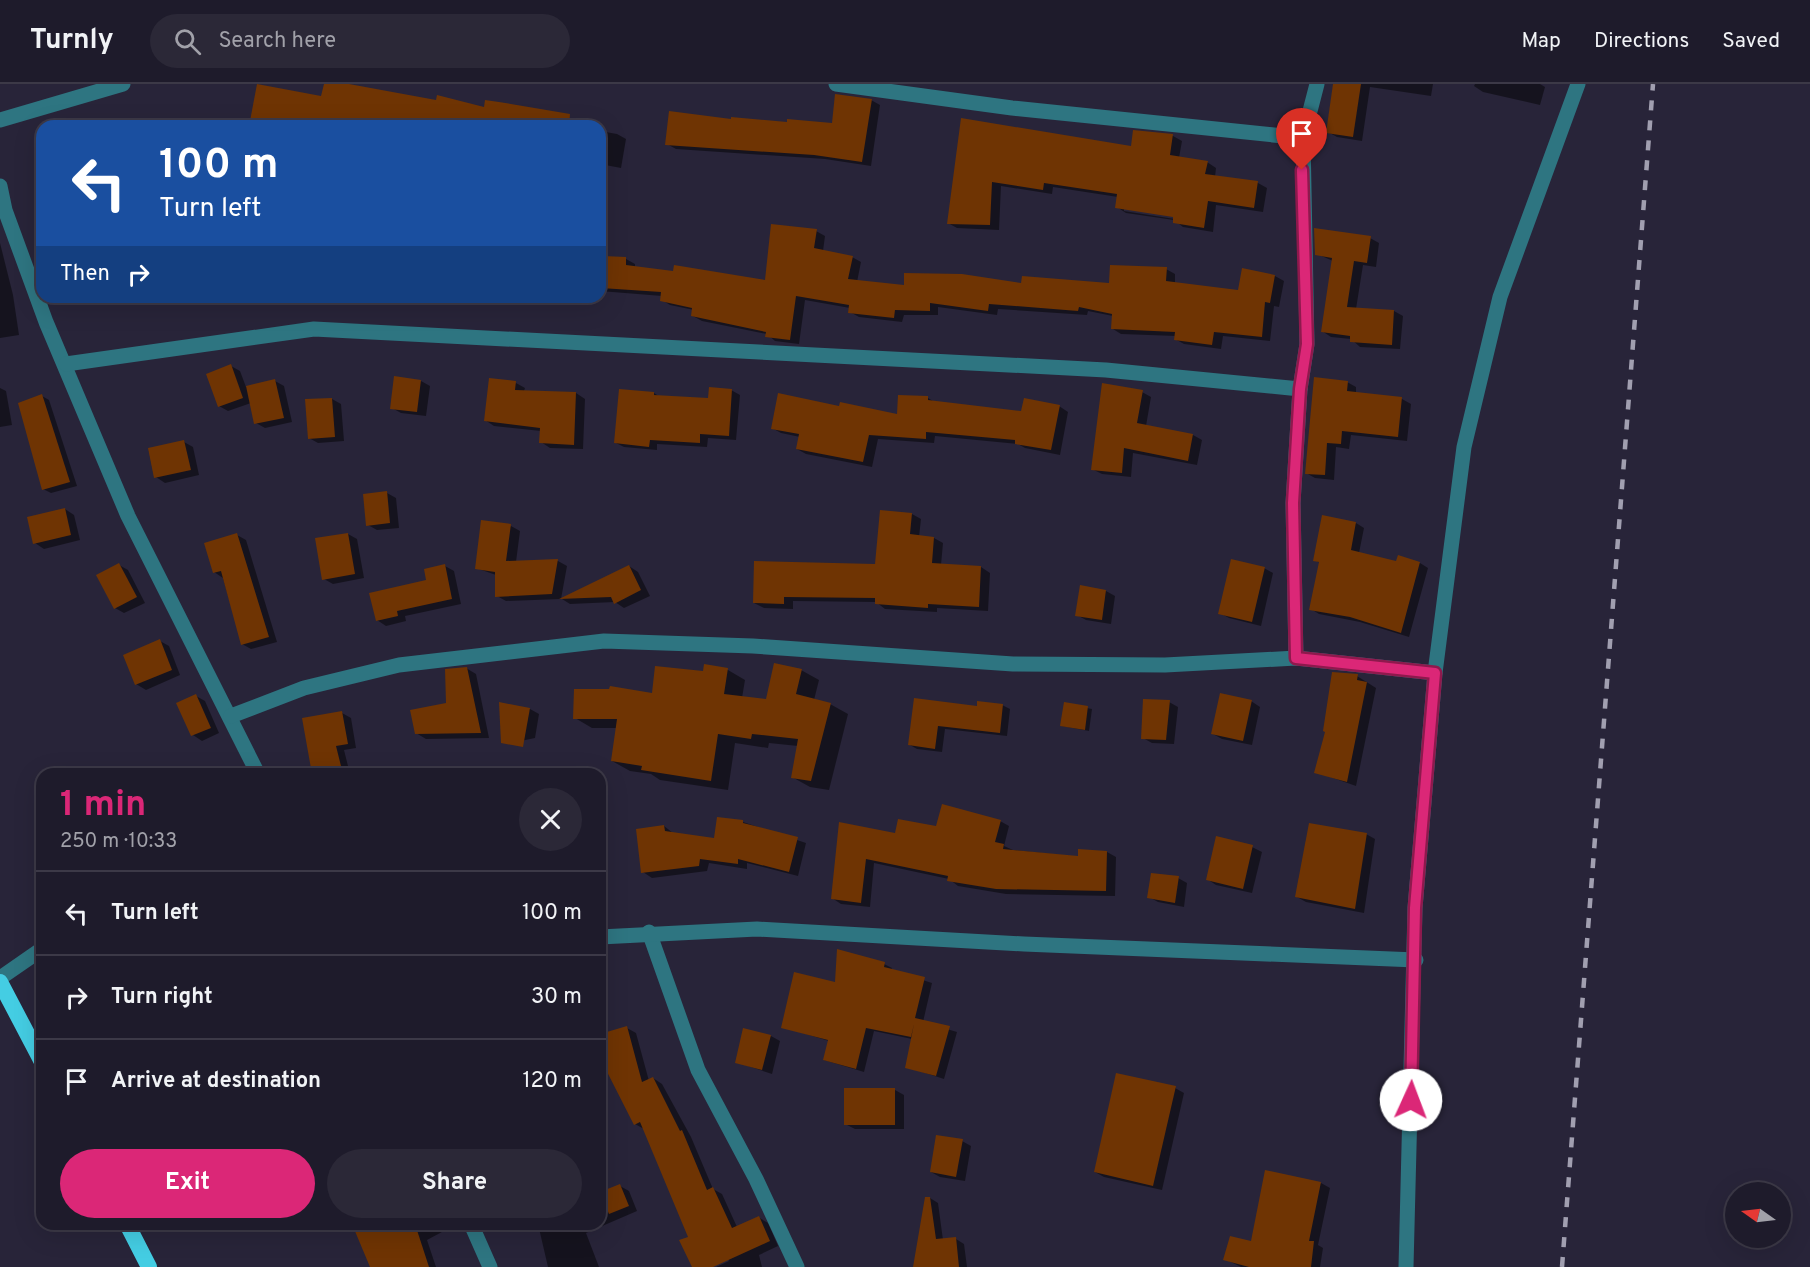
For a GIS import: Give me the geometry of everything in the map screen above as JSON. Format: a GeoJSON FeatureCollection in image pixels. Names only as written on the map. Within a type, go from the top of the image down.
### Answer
{"type":"FeatureCollection","features":[{"type":"Feature","properties":{"kind":"highway"},"geometry":{"type":"LineString","coordinates":[[0,980],[36,1050]]}},
{"type":"Feature","properties":{"kind":"highway"},"geometry":{"type":"LineString","coordinates":[[130,1230],[149,1267]]}},
{"type":"Feature","properties":{"kind":"street"},"geometry":{"type":"LineString","coordinates":[[0,120],[123,84]]}},
{"type":"Feature","properties":{"kind":"street"},"geometry":{"type":"LineString","coordinates":[[836,84],[1012,108],[1303,138]]}},
{"type":"Feature","properties":{"kind":"street"},"geometry":{"type":"LineString","coordinates":[[1296,658],[1293,503],[1300,389],[1307,344],[1304,287],[1303,138],[1317,84]]}},
{"type":"Feature","properties":{"kind":"street"},"geometry":{"type":"LineString","coordinates":[[1406,1267],[1416,960],[1415,908],[1435,673],[1464,447],[1500,297],[1578,84]]}},
{"type":"Feature","properties":{"kind":"street"},"geometry":{"type":"LineString","coordinates":[[0,186],[5,210],[36,295]]}},
{"type":"Feature","properties":{"kind":"street"},"geometry":{"type":"LineString","coordinates":[[39,303],[128,516],[231,716],[255,768]]}},
{"type":"Feature","properties":{"kind":"street"},"geometry":{"type":"LineString","coordinates":[[66,364],[314,329],[1106,370],[1300,389]]}},
{"type":"Feature","properties":{"kind":"street"},"geometry":{"type":"LineString","coordinates":[[231,716],[304,688],[399,665],[604,641],[753,646],[1013,664],[1165,664],[1296,658],[1435,673]]}},
{"type":"Feature","properties":{"kind":"street"},"geometry":{"type":"LineString","coordinates":[[606,936],[649,932],[757,929],[1024,944],[1416,960]]}},
{"type":"Feature","properties":{"kind":"street"},"geometry":{"type":"LineString","coordinates":[[649,932],[698,1070],[756,1179],[797,1267]]}},
{"type":"Feature","properties":{"kind":"street"},"geometry":{"type":"LineString","coordinates":[[0,980],[36,953]]}},
{"type":"Feature","properties":{"kind":"street"},"geometry":{"type":"LineString","coordinates":[[474,1230],[490,1267]]}},
{"type":"Feature","properties":{"kind":"building"},"geometry":{"type":"Polygon","coordinates":[[[257,84],[321,96],[324,84],[349,84],[436,100],[437,95],[484,107],[485,100],[570,114],[570,120],[250,120],[257,84]]]}},
{"type":"Feature","properties":{"kind":"building"},"geometry":{"type":"Polygon","coordinates":[[[1333,84],[1361,84],[1353,137],[1326,133],[1333,84]]]}},
{"type":"Feature","properties":{"kind":"building"},"geometry":{"type":"Polygon","coordinates":[[[835,94],[872,99],[862,162],[814,155],[665,145],[669,111],[731,119],[731,117],[787,122],[787,119],[832,123],[835,94]]]}},
{"type":"Feature","properties":{"kind":"building"},"geometry":{"type":"Polygon","coordinates":[[[961,118],[1131,146],[1133,130],[1173,134],[1170,155],[1208,161],[1205,174],[1258,181],[1254,208],[1208,201],[1204,228],[1173,223],[1173,217],[1115,208],[1117,194],[1044,183],[1043,190],[992,182],[990,225],[947,224],[961,118]]]}},
{"type":"Feature","properties":{"kind":"building"},"geometry":{"type":"Polygon","coordinates":[[[771,224],[817,229],[814,248],[853,256],[848,279],[904,285],[904,273],[962,274],[1021,283],[1022,276],[1109,283],[1110,265],[1167,267],[1166,281],[1238,290],[1242,268],[1275,275],[1270,303],[1265,302],[1262,337],[1214,332],[1212,345],[1174,340],[1175,332],[1111,329],[1112,314],[1079,307],[1078,311],[989,304],[988,311],[930,303],[930,311],[895,310],[894,318],[848,313],[849,305],[796,296],[790,340],[765,337],[766,332],[691,316],[692,308],[660,301],[661,292],[606,288],[606,256],[626,257],[626,265],[673,271],[674,265],[765,280],[771,224]]]}},
{"type":"Feature","properties":{"kind":"building"},"geometry":{"type":"Polygon","coordinates":[[[1314,228],[1371,236],[1367,263],[1354,261],[1347,307],[1394,310],[1392,345],[1350,342],[1350,336],[1321,332],[1332,258],[1315,255],[1314,228]]]}},
{"type":"Feature","properties":{"kind":"building"},"geometry":{"type":"Polygon","coordinates":[[[231,364],[243,398],[218,407],[206,374],[231,364]]]}},
{"type":"Feature","properties":{"kind":"building"},"geometry":{"type":"Polygon","coordinates":[[[394,376],[421,380],[417,412],[390,409],[394,376]]]}},
{"type":"Feature","properties":{"kind":"building"},"geometry":{"type":"Polygon","coordinates":[[[1314,377],[1348,381],[1347,391],[1402,397],[1398,437],[1342,431],[1341,444],[1327,443],[1325,475],[1305,474],[1314,377]]]}},
{"type":"Feature","properties":{"kind":"building"},"geometry":{"type":"Polygon","coordinates":[[[489,378],[516,381],[515,390],[576,392],[574,445],[539,443],[540,428],[484,421],[489,378]]]}},
{"type":"Feature","properties":{"kind":"building"},"geometry":{"type":"Polygon","coordinates":[[[275,379],[284,418],[254,424],[246,386],[275,379]]]}},
{"type":"Feature","properties":{"kind":"building"},"geometry":{"type":"Polygon","coordinates":[[[1102,383],[1143,390],[1137,423],[1193,434],[1188,461],[1124,448],[1122,473],[1091,470],[1102,383]]]}},
{"type":"Feature","properties":{"kind":"building"},"geometry":{"type":"Polygon","coordinates":[[[709,387],[732,389],[729,436],[700,434],[700,443],[650,440],[649,447],[614,443],[619,389],[654,392],[654,395],[708,398],[709,387]]]}},
{"type":"Feature","properties":{"kind":"building"},"geometry":{"type":"Polygon","coordinates":[[[778,393],[839,406],[840,402],[897,414],[898,395],[928,396],[928,400],[1021,411],[1024,398],[1060,405],[1051,450],[1015,444],[1015,440],[926,432],[926,439],[869,435],[863,462],[796,449],[799,434],[771,429],[778,393]]]}},
{"type":"Feature","properties":{"kind":"building"},"geometry":{"type":"Polygon","coordinates":[[[42,394],[70,482],[42,490],[18,403],[42,394]]]}},
{"type":"Feature","properties":{"kind":"building"},"geometry":{"type":"Polygon","coordinates":[[[332,398],[335,437],[308,439],[305,399],[332,398]]]}},
{"type":"Feature","properties":{"kind":"building"},"geometry":{"type":"Polygon","coordinates":[[[184,440],[191,470],[154,478],[148,448],[184,440]]]}},
{"type":"Feature","properties":{"kind":"building"},"geometry":{"type":"Polygon","coordinates":[[[387,491],[390,523],[366,526],[363,494],[387,491]]]}},
{"type":"Feature","properties":{"kind":"building"},"geometry":{"type":"Polygon","coordinates":[[[65,508],[71,535],[33,544],[27,517],[65,508]]]}},
{"type":"Feature","properties":{"kind":"building"},"geometry":{"type":"Polygon","coordinates":[[[880,510],[912,513],[910,534],[934,537],[932,563],[981,566],[979,607],[928,604],[928,608],[875,604],[875,598],[784,597],[784,604],[753,603],[754,561],[875,564],[880,510]]]}},
{"type":"Feature","properties":{"kind":"building"},"geometry":{"type":"Polygon","coordinates":[[[1322,515],[1356,522],[1351,550],[1396,561],[1398,555],[1420,562],[1401,633],[1350,617],[1309,610],[1319,562],[1313,561],[1322,515]]]}},
{"type":"Feature","properties":{"kind":"building"},"geometry":{"type":"Polygon","coordinates":[[[481,520],[511,524],[506,561],[558,559],[552,594],[495,597],[495,572],[475,569],[481,520]]]}},
{"type":"Feature","properties":{"kind":"building"},"geometry":{"type":"Polygon","coordinates":[[[237,533],[269,637],[241,645],[221,571],[213,573],[204,543],[237,533]]]}},
{"type":"Feature","properties":{"kind":"building"},"geometry":{"type":"Polygon","coordinates":[[[348,533],[355,574],[322,580],[315,538],[348,533]]]}},
{"type":"Feature","properties":{"kind":"building"},"geometry":{"type":"Polygon","coordinates":[[[1231,559],[1265,567],[1252,622],[1218,614],[1231,559]]]}},
{"type":"Feature","properties":{"kind":"building"},"geometry":{"type":"Polygon","coordinates":[[[119,563],[137,597],[114,609],[96,575],[119,563]]]}},
{"type":"Feature","properties":{"kind":"building"},"geometry":{"type":"Polygon","coordinates":[[[445,564],[452,599],[397,611],[398,616],[376,621],[369,593],[426,580],[424,569],[445,564]]]}},
{"type":"Feature","properties":{"kind":"building"},"geometry":{"type":"Polygon","coordinates":[[[629,565],[641,590],[614,604],[611,597],[559,599],[629,565]]]}},
{"type":"Feature","properties":{"kind":"building"},"geometry":{"type":"Polygon","coordinates":[[[1080,585],[1106,590],[1102,620],[1075,616],[1080,585]]]}},
{"type":"Feature","properties":{"kind":"building"},"geometry":{"type":"Polygon","coordinates":[[[160,639],[172,670],[135,685],[123,655],[160,639]]]}},
{"type":"Feature","properties":{"kind":"building"},"geometry":{"type":"Polygon","coordinates":[[[774,663],[802,669],[796,694],[831,703],[811,781],[791,778],[798,739],[752,734],[751,739],[718,734],[711,781],[641,770],[642,766],[611,761],[617,719],[573,719],[574,689],[609,689],[610,686],[652,693],[655,666],[703,671],[704,664],[728,668],[724,694],[766,699],[774,663]]]}},
{"type":"Feature","properties":{"kind":"building"},"geometry":{"type":"Polygon","coordinates":[[[467,667],[481,733],[415,734],[410,710],[446,703],[445,669],[467,667]]]}},
{"type":"Feature","properties":{"kind":"building"},"geometry":{"type":"Polygon","coordinates":[[[1332,672],[1358,674],[1357,680],[1367,682],[1347,782],[1314,773],[1325,732],[1323,731],[1332,672]]]}},
{"type":"Feature","properties":{"kind":"building"},"geometry":{"type":"Polygon","coordinates":[[[1220,693],[1252,700],[1243,741],[1211,734],[1220,693]]]}},
{"type":"Feature","properties":{"kind":"building"},"geometry":{"type":"Polygon","coordinates":[[[196,694],[211,728],[191,736],[176,703],[196,694]]]}},
{"type":"Feature","properties":{"kind":"building"},"geometry":{"type":"Polygon","coordinates":[[[914,698],[977,706],[977,701],[1003,704],[1000,733],[938,726],[935,749],[908,745],[914,698]]]}},
{"type":"Feature","properties":{"kind":"building"},"geometry":{"type":"Polygon","coordinates":[[[1143,699],[1170,700],[1166,740],[1141,739],[1143,699]]]}},
{"type":"Feature","properties":{"kind":"building"},"geometry":{"type":"Polygon","coordinates":[[[499,702],[530,708],[523,747],[501,743],[499,702]]]}},
{"type":"Feature","properties":{"kind":"building"},"geometry":{"type":"Polygon","coordinates":[[[1064,702],[1088,706],[1085,730],[1060,726],[1064,702]]]}},
{"type":"Feature","properties":{"kind":"building"},"geometry":{"type":"Polygon","coordinates":[[[342,711],[348,744],[336,746],[342,768],[311,768],[302,718],[342,711]]]}},
{"type":"Feature","properties":{"kind":"building"},"geometry":{"type":"Polygon","coordinates":[[[942,804],[1001,820],[995,842],[1004,844],[1003,849],[1078,856],[1078,849],[1107,851],[1106,891],[996,889],[947,881],[948,876],[866,859],[861,903],[831,899],[839,822],[895,833],[898,819],[936,826],[942,804]]]}},
{"type":"Feature","properties":{"kind":"building"},"geometry":{"type":"Polygon","coordinates":[[[717,817],[743,820],[743,823],[798,837],[789,872],[738,859],[738,864],[700,859],[699,866],[641,873],[636,829],[664,825],[665,831],[714,838],[717,817]]]}},
{"type":"Feature","properties":{"kind":"building"},"geometry":{"type":"Polygon","coordinates":[[[1309,823],[1367,833],[1355,909],[1295,897],[1309,823]]]}},
{"type":"Feature","properties":{"kind":"building"},"geometry":{"type":"Polygon","coordinates":[[[1216,836],[1253,845],[1243,889],[1206,880],[1216,836]]]}},
{"type":"Feature","properties":{"kind":"building"},"geometry":{"type":"Polygon","coordinates":[[[1151,873],[1179,876],[1175,903],[1147,898],[1151,873]]]}},
{"type":"Feature","properties":{"kind":"building"},"geometry":{"type":"Polygon","coordinates":[[[837,949],[885,962],[884,967],[925,977],[915,1018],[950,1026],[936,1076],[905,1068],[914,1024],[911,1037],[866,1028],[856,1069],[823,1060],[828,1040],[781,1028],[794,972],[835,982],[837,949]]]}},
{"type":"Feature","properties":{"kind":"building"},"geometry":{"type":"Polygon","coordinates":[[[627,1026],[642,1082],[653,1077],[680,1131],[682,1130],[707,1190],[713,1187],[732,1228],[759,1216],[770,1241],[713,1267],[692,1267],[679,1240],[688,1237],[640,1122],[634,1125],[606,1070],[606,1032],[627,1026]]]}},
{"type":"Feature","properties":{"kind":"building"},"geometry":{"type":"Polygon","coordinates":[[[743,1028],[771,1035],[762,1070],[735,1063],[743,1028]]]}},
{"type":"Feature","properties":{"kind":"building"},"geometry":{"type":"Polygon","coordinates":[[[1116,1073],[1176,1086],[1153,1186],[1094,1172],[1116,1073]]]}},
{"type":"Feature","properties":{"kind":"building"},"geometry":{"type":"Polygon","coordinates":[[[844,1088],[895,1088],[895,1125],[844,1125],[844,1088]]]}},
{"type":"Feature","properties":{"kind":"building"},"geometry":{"type":"Polygon","coordinates":[[[936,1135],[963,1139],[956,1177],[930,1172],[936,1135]]]}},
{"type":"Feature","properties":{"kind":"building"},"geometry":{"type":"Polygon","coordinates":[[[1265,1170],[1321,1182],[1309,1241],[1314,1241],[1311,1267],[1249,1267],[1223,1260],[1230,1236],[1251,1241],[1265,1170]]]}},
{"type":"Feature","properties":{"kind":"building"},"geometry":{"type":"Polygon","coordinates":[[[620,1184],[629,1206],[609,1214],[606,1207],[606,1190],[620,1184]]]}},
{"type":"Feature","properties":{"kind":"building"},"geometry":{"type":"Polygon","coordinates":[[[925,1197],[930,1197],[936,1239],[956,1237],[959,1267],[913,1267],[925,1197]]]}},
{"type":"Feature","properties":{"kind":"building"},"geometry":{"type":"Polygon","coordinates":[[[355,1230],[417,1230],[429,1267],[370,1267],[355,1230]]]}},
{"type":"Feature","properties":{"kind":"railway"},"geometry":{"type":"LineString","coordinates":[[1562,1267],[1653,84]]}},
{"type":"Feature","properties":{"kind":"route"},"geometry":{"type":"LineString","coordinates":[[1302,170],[1307,344],[1300,389],[1293,503],[1296,658],[1435,673],[1415,908],[1416,960],[1411,1100]]}}]}
